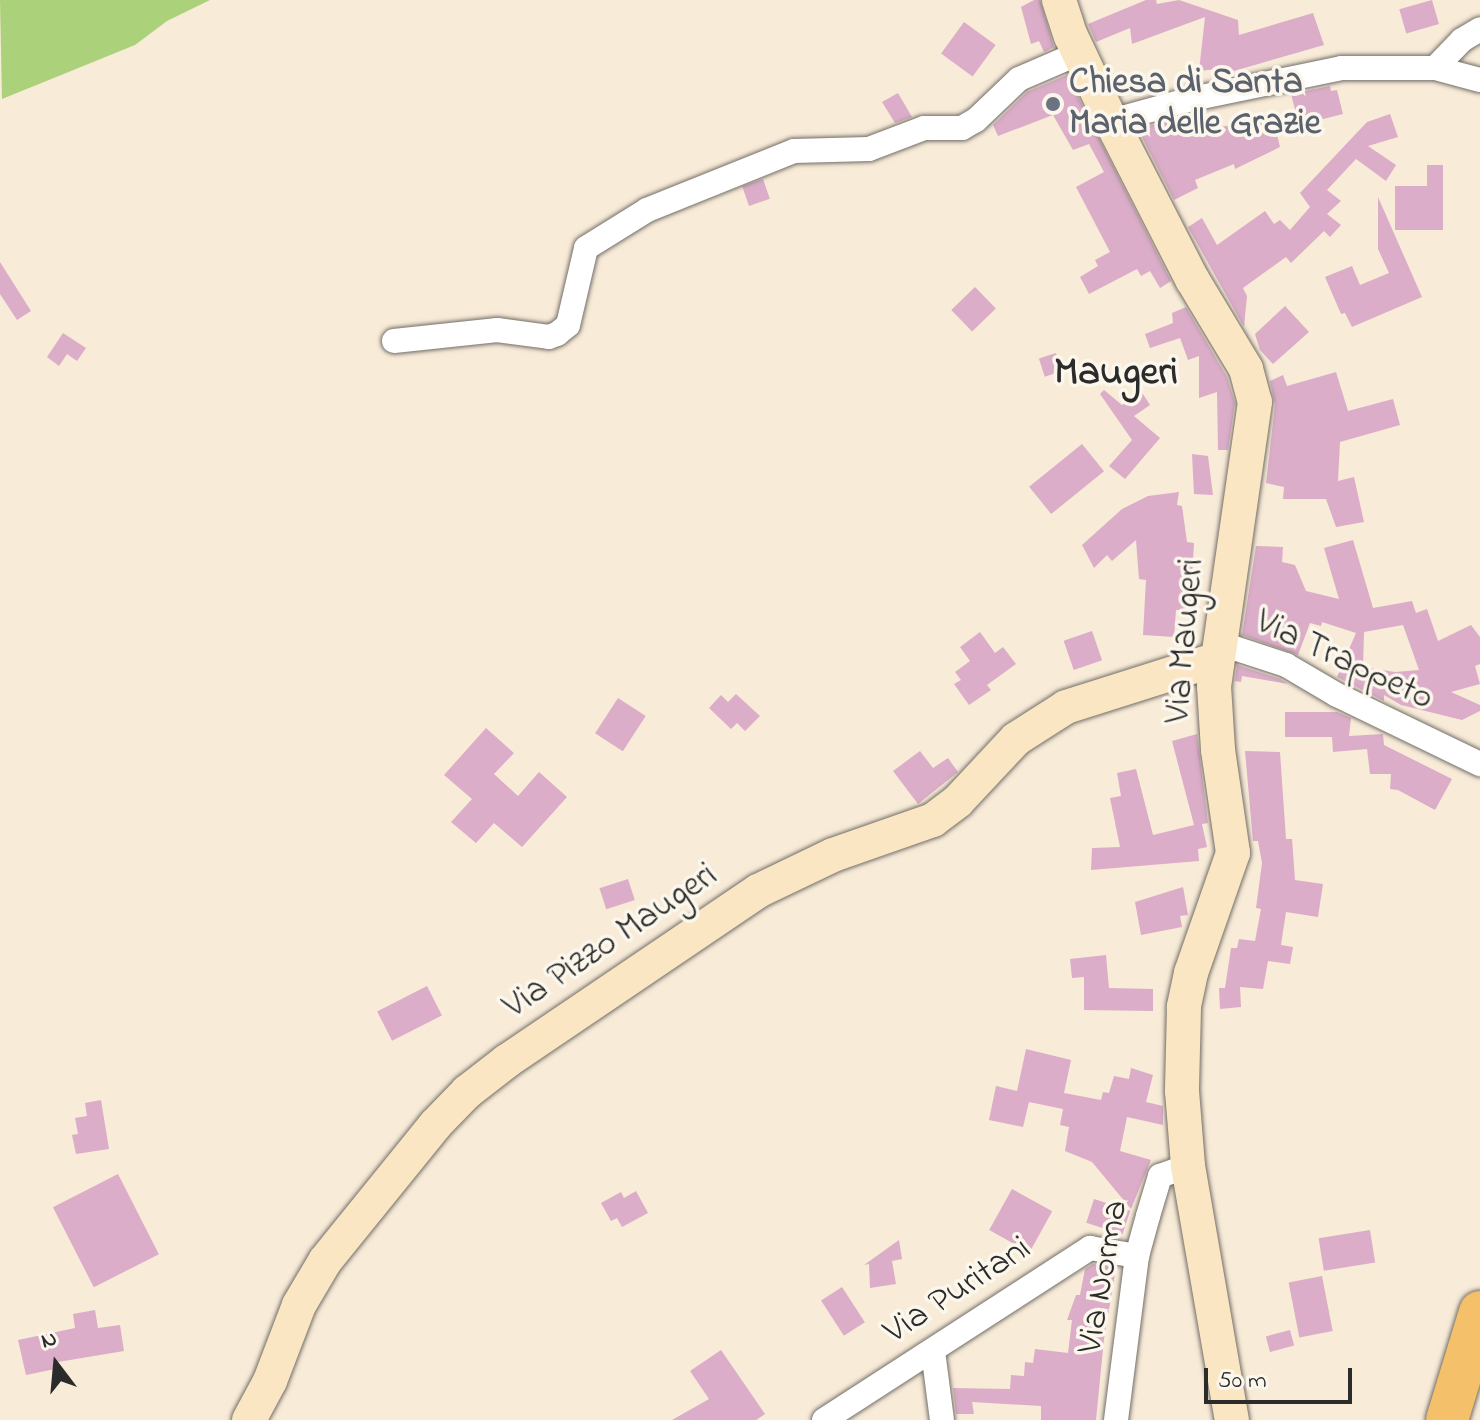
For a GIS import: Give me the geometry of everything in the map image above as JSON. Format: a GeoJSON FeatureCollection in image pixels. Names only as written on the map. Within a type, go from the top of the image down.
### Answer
{"type":"FeatureCollection","features":[{"type":"Feature","properties":{"kind":"highway"},"geometry":{"type":"LineString","coordinates":[[1447,1420],[1480,1312]]}},
{"type":"Feature","properties":{"kind":"street","name":"Via Maugeri"},"geometry":{"type":"LineString","coordinates":[[1059,0],[1079,53],[1111,121],[1253,388],[1255,423],[1218,651],[1215,705],[1233,853],[1191,973],[1184,1007],[1182,1108],[1174,1171],[1232,1420]]}},
{"type":"Feature","properties":{"kind":"street"},"geometry":{"type":"LineString","coordinates":[[1435,68],[1462,40],[1480,29]]}},
{"type":"Feature","properties":{"kind":"street"},"geometry":{"type":"LineString","coordinates":[[394,341],[497,330],[549,337],[557,334],[568,325],[586,248],[647,210],[794,151],[869,149],[924,128],[962,128],[976,120],[1019,79],[1079,53]]}},
{"type":"Feature","properties":{"kind":"street"},"geometry":{"type":"LineString","coordinates":[[1111,121],[1187,100],[1341,68],[1435,68],[1480,80]]}},
{"type":"Feature","properties":{"kind":"street","name":"Via Pizzo Maugeri"},"geometry":{"type":"LineString","coordinates":[[249,1420],[270,1381],[299,1305],[325,1261],[435,1125],[467,1092],[507,1061],[758,891],[833,855],[933,820],[958,801],[1016,739],[1038,723],[1066,707],[1149,683],[1218,651]]}},
{"type":"Feature","properties":{"kind":"street","name":"Via Trappeto"},"geometry":{"type":"LineString","coordinates":[[1218,651],[1286,665],[1337,695],[1480,764]]}},
{"type":"Feature","properties":{"kind":"street"},"geometry":{"type":"LineString","coordinates":[[1149,683],[1188,688],[1215,705]]}},
{"type":"Feature","properties":{"kind":"street","name":"Via Norma"},"geometry":{"type":"LineString","coordinates":[[1116,1420],[1137,1256],[1174,1171]]}},
{"type":"Feature","properties":{"kind":"street","name":"Via Puritani"},"geometry":{"type":"LineString","coordinates":[[824,1420],[1090,1248],[1137,1256]]}},
{"type":"Feature","properties":{"kind":"street"},"geometry":{"type":"LineString","coordinates":[[933,1351],[942,1420]]}},
{"type":"Feature","properties":{"kind":"green space"},"geometry":{"type":"Polygon","coordinates":[[[0,0],[210,0],[167,21],[135,45],[2,99],[0,0]]]}},
{"type":"Feature","properties":{"kind":"building"},"geometry":{"type":"Polygon","coordinates":[[[1040,0],[1054,47],[1044,52],[1039,41],[1031,44],[1021,7],[1040,0]]]}},
{"type":"Feature","properties":{"kind":"building"},"geometry":{"type":"Polygon","coordinates":[[[1146,0],[1156,0],[1157,4],[1179,0],[1238,20],[1239,35],[1313,13],[1324,45],[1227,73],[1226,68],[1199,71],[1205,17],[1132,44],[1130,28],[1096,42],[1088,24],[1146,0]]]}},
{"type":"Feature","properties":{"kind":"building"},"geometry":{"type":"Polygon","coordinates":[[[1432,0],[1439,24],[1406,33],[1399,9],[1432,0]]]}},
{"type":"Feature","properties":{"kind":"building"},"geometry":{"type":"Polygon","coordinates":[[[964,22],[996,45],[973,76],[941,54],[964,22]]]}},
{"type":"Feature","properties":{"kind":"building"},"geometry":{"type":"Polygon","coordinates":[[[1067,75],[1171,281],[1160,288],[1150,271],[1141,276],[1137,269],[1089,294],[1080,277],[1098,266],[1095,260],[1110,252],[1076,187],[1104,172],[1089,144],[1073,150],[1053,115],[998,136],[993,125],[1027,92],[1067,75]]]}},
{"type":"Feature","properties":{"kind":"building"},"geometry":{"type":"Polygon","coordinates":[[[1330,86],[1331,91],[1337,90],[1343,114],[1299,125],[1291,94],[1330,86]]]}},
{"type":"Feature","properties":{"kind":"building"},"geometry":{"type":"Polygon","coordinates":[[[898,93],[912,117],[895,123],[882,102],[898,93]]]}},
{"type":"Feature","properties":{"kind":"building"},"geometry":{"type":"Polygon","coordinates":[[[1254,113],[1257,122],[1273,118],[1280,147],[1235,169],[1234,164],[1195,180],[1198,188],[1174,200],[1138,129],[1194,114],[1199,132],[1239,123],[1238,116],[1254,113]]]}},
{"type":"Feature","properties":{"kind":"building"},"geometry":{"type":"Polygon","coordinates":[[[1390,114],[1398,137],[1368,146],[1396,165],[1386,181],[1356,159],[1327,190],[1341,201],[1327,214],[1341,225],[1330,237],[1324,231],[1291,263],[1286,257],[1243,288],[1247,296],[1244,327],[1188,227],[1202,218],[1217,245],[1265,211],[1274,224],[1280,220],[1290,230],[1310,207],[1300,193],[1367,122],[1390,114]]]}},
{"type":"Feature","properties":{"kind":"building"},"geometry":{"type":"Polygon","coordinates":[[[1427,165],[1443,165],[1443,230],[1395,230],[1395,186],[1427,186],[1427,165]]]}},
{"type":"Feature","properties":{"kind":"building"},"geometry":{"type":"Polygon","coordinates":[[[763,179],[770,199],[749,206],[742,186],[763,179]]]}},
{"type":"Feature","properties":{"kind":"building"},"geometry":{"type":"Polygon","coordinates":[[[1378,197],[1422,297],[1352,327],[1345,313],[1341,314],[1325,277],[1352,266],[1360,285],[1389,273],[1378,249],[1378,197]]]}},
{"type":"Feature","properties":{"kind":"building"},"geometry":{"type":"Polygon","coordinates":[[[0,262],[31,311],[17,320],[0,294],[0,262]]]}},
{"type":"Feature","properties":{"kind":"building"},"geometry":{"type":"Polygon","coordinates":[[[975,287],[996,309],[972,332],[951,310],[975,287]]]}},
{"type":"Feature","properties":{"kind":"building"},"geometry":{"type":"Polygon","coordinates":[[[1285,306],[1309,332],[1273,364],[1260,350],[1255,334],[1285,306]]]}},
{"type":"Feature","properties":{"kind":"building"},"geometry":{"type":"Polygon","coordinates":[[[1186,307],[1227,377],[1235,403],[1228,450],[1218,450],[1217,392],[1199,398],[1199,356],[1188,360],[1180,338],[1150,348],[1145,334],[1173,323],[1172,313],[1186,307]]]}},
{"type":"Feature","properties":{"kind":"building"},"geometry":{"type":"Polygon","coordinates":[[[63,333],[86,348],[77,361],[67,354],[59,366],[47,357],[63,333]]]}},
{"type":"Feature","properties":{"kind":"building"},"geometry":{"type":"Polygon","coordinates":[[[1056,353],[1062,371],[1045,377],[1039,359],[1056,353]]]}},
{"type":"Feature","properties":{"kind":"building"},"geometry":{"type":"Polygon","coordinates":[[[1336,372],[1348,411],[1393,399],[1400,425],[1340,442],[1338,481],[1354,477],[1364,522],[1336,527],[1326,499],[1283,499],[1284,487],[1266,483],[1275,405],[1270,381],[1283,375],[1287,386],[1336,372]]]}},
{"type":"Feature","properties":{"kind":"building"},"geometry":{"type":"Polygon","coordinates":[[[1104,390],[1122,405],[1141,391],[1150,405],[1134,416],[1160,438],[1125,479],[1109,466],[1132,440],[1100,394],[1104,390]]]}},
{"type":"Feature","properties":{"kind":"building"},"geometry":{"type":"Polygon","coordinates":[[[1082,444],[1104,471],[1051,514],[1029,487],[1082,444]]]}},
{"type":"Feature","properties":{"kind":"building"},"geometry":{"type":"Polygon","coordinates":[[[1192,454],[1208,456],[1213,495],[1194,494],[1192,454]]]}},
{"type":"Feature","properties":{"kind":"building"},"geometry":{"type":"Polygon","coordinates":[[[1179,492],[1177,505],[1182,506],[1187,542],[1194,543],[1191,595],[1199,596],[1198,611],[1176,610],[1174,637],[1143,635],[1146,580],[1139,579],[1136,540],[1112,561],[1107,555],[1094,568],[1082,545],[1122,509],[1148,496],[1179,492]]]}},
{"type":"Feature","properties":{"kind":"building"},"geometry":{"type":"Polygon","coordinates":[[[1353,540],[1373,608],[1412,601],[1416,613],[1427,609],[1438,641],[1471,625],[1480,637],[1480,664],[1475,666],[1480,684],[1451,692],[1480,705],[1480,711],[1462,720],[1401,705],[1384,695],[1384,701],[1337,677],[1356,633],[1322,622],[1321,626],[1310,623],[1298,655],[1242,635],[1256,546],[1283,547],[1282,562],[1295,565],[1306,591],[1339,599],[1324,548],[1353,540]],[[1403,625],[1364,632],[1363,667],[1395,672],[1419,670],[1403,625]]]}},
{"type":"Feature","properties":{"kind":"building"},"geometry":{"type":"Polygon","coordinates":[[[1092,631],[1102,660],[1074,670],[1064,641],[1092,631]]]}},
{"type":"Feature","properties":{"kind":"building"},"geometry":{"type":"Polygon","coordinates":[[[980,632],[995,653],[1003,647],[1016,664],[987,685],[991,690],[969,705],[954,684],[961,680],[955,672],[970,661],[960,647],[980,632]]]}},
{"type":"Feature","properties":{"kind":"building"},"geometry":{"type":"Polygon","coordinates":[[[1237,665],[1288,684],[1242,676],[1241,682],[1235,681],[1237,665]]]}},
{"type":"Feature","properties":{"kind":"building"},"geometry":{"type":"Polygon","coordinates":[[[736,694],[760,716],[745,731],[737,723],[731,729],[709,708],[721,695],[728,702],[736,694]]]}},
{"type":"Feature","properties":{"kind":"building"},"geometry":{"type":"Polygon","coordinates":[[[618,698],[646,716],[623,751],[595,733],[618,698]]]}},
{"type":"Feature","properties":{"kind":"building"},"geometry":{"type":"Polygon","coordinates":[[[1285,712],[1337,712],[1351,718],[1349,736],[1383,734],[1384,745],[1452,779],[1435,810],[1398,790],[1390,789],[1391,774],[1370,774],[1367,749],[1333,752],[1332,737],[1285,737],[1285,712]]]}},
{"type":"Feature","properties":{"kind":"building"},"geometry":{"type":"Polygon","coordinates":[[[486,728],[514,753],[494,774],[518,796],[539,772],[567,797],[522,847],[494,823],[476,843],[451,822],[472,799],[444,775],[486,728]]]}},
{"type":"Feature","properties":{"kind":"building"},"geometry":{"type":"Polygon","coordinates":[[[1197,734],[1208,823],[1202,824],[1207,847],[1198,849],[1199,861],[1091,870],[1092,848],[1120,847],[1110,798],[1121,796],[1117,773],[1136,769],[1153,835],[1194,825],[1172,741],[1197,734]]]}},
{"type":"Feature","properties":{"kind":"building"},"geometry":{"type":"Polygon","coordinates":[[[920,751],[933,768],[948,758],[958,772],[918,804],[893,771],[920,751]]]}},
{"type":"Feature","properties":{"kind":"building"},"geometry":{"type":"Polygon","coordinates":[[[1245,751],[1280,752],[1286,839],[1292,839],[1295,880],[1323,884],[1318,917],[1286,912],[1281,945],[1293,947],[1290,964],[1268,961],[1263,989],[1240,987],[1241,1007],[1220,1009],[1219,988],[1225,988],[1231,948],[1237,948],[1239,939],[1255,941],[1261,909],[1256,908],[1262,863],[1258,841],[1253,841],[1245,751]]]}},
{"type":"Feature","properties":{"kind":"building"},"geometry":{"type":"Polygon","coordinates":[[[628,879],[635,900],[606,909],[599,888],[628,879]]]}},
{"type":"Feature","properties":{"kind":"building"},"geometry":{"type":"Polygon","coordinates":[[[1183,887],[1188,915],[1180,916],[1182,927],[1141,935],[1135,902],[1183,887]]]}},
{"type":"Feature","properties":{"kind":"building"},"geometry":{"type":"Polygon","coordinates":[[[1106,955],[1109,988],[1153,989],[1153,1011],[1084,1010],[1084,977],[1072,978],[1070,959],[1106,955]]]}},
{"type":"Feature","properties":{"kind":"building"},"geometry":{"type":"Polygon","coordinates":[[[427,986],[442,1015],[392,1041],[377,1011],[427,986]]]}},
{"type":"Feature","properties":{"kind":"building"},"geometry":{"type":"Polygon","coordinates":[[[1026,1049],[1071,1060],[1064,1093],[1101,1100],[1103,1092],[1109,1093],[1114,1076],[1129,1079],[1131,1068],[1153,1075],[1146,1102],[1163,1106],[1163,1125],[1127,1117],[1120,1151],[1151,1160],[1131,1209],[1092,1162],[1065,1151],[1069,1127],[1060,1125],[1063,1109],[1029,1102],[1023,1127],[989,1120],[996,1086],[1017,1091],[1026,1049]]]}},
{"type":"Feature","properties":{"kind":"building"},"geometry":{"type":"Polygon","coordinates":[[[101,1100],[109,1149],[76,1154],[72,1135],[78,1134],[75,1118],[87,1116],[85,1103],[101,1100]]]}},
{"type":"Feature","properties":{"kind":"building"},"geometry":{"type":"Polygon","coordinates":[[[118,1174],[159,1254],[94,1287],[53,1207],[118,1174]]]}},
{"type":"Feature","properties":{"kind":"building"},"geometry":{"type":"Polygon","coordinates":[[[1012,1189],[1052,1211],[1029,1252],[989,1230],[1012,1189]]]}},
{"type":"Feature","properties":{"kind":"building"},"geometry":{"type":"Polygon","coordinates":[[[636,1191],[648,1213],[622,1227],[617,1218],[611,1221],[601,1203],[621,1192],[624,1198],[636,1191]]]}},
{"type":"Feature","properties":{"kind":"building"},"geometry":{"type":"Polygon","coordinates":[[[1094,1199],[1130,1211],[1122,1235],[1086,1223],[1094,1199]]]}},
{"type":"Feature","properties":{"kind":"building"},"geometry":{"type":"Polygon","coordinates":[[[1370,1230],[1375,1263],[1324,1271],[1319,1238],[1370,1230]]]}},
{"type":"Feature","properties":{"kind":"building"},"geometry":{"type":"Polygon","coordinates":[[[899,1240],[902,1259],[892,1261],[896,1284],[870,1288],[869,1264],[864,1265],[899,1240]]]}},
{"type":"Feature","properties":{"kind":"building"},"geometry":{"type":"Polygon","coordinates":[[[1093,1264],[1116,1268],[1104,1339],[1096,1420],[1041,1420],[1041,1406],[972,1402],[974,1414],[956,1414],[953,1388],[1010,1389],[1011,1375],[1024,1376],[1025,1362],[1033,1363],[1035,1349],[1068,1353],[1072,1320],[1067,1320],[1076,1295],[1080,1295],[1085,1269],[1093,1264]]]}},
{"type":"Feature","properties":{"kind":"building"},"geometry":{"type":"Polygon","coordinates":[[[1322,1276],[1333,1331],[1299,1337],[1289,1282],[1322,1276]]]}},
{"type":"Feature","properties":{"kind":"building"},"geometry":{"type":"Polygon","coordinates":[[[842,1287],[865,1322],[844,1336],[821,1301],[842,1287]]]}},
{"type":"Feature","properties":{"kind":"building"},"geometry":{"type":"Polygon","coordinates":[[[95,1310],[98,1328],[120,1325],[124,1351],[58,1362],[60,1368],[26,1375],[18,1340],[75,1328],[73,1314],[95,1310]]]}},
{"type":"Feature","properties":{"kind":"building"},"geometry":{"type":"Polygon","coordinates":[[[1290,1330],[1294,1345],[1270,1352],[1266,1336],[1290,1330]]]}},
{"type":"Feature","properties":{"kind":"building"},"geometry":{"type":"Polygon","coordinates":[[[721,1350],[765,1414],[756,1420],[672,1420],[709,1399],[690,1371],[721,1350]]]}},
{"type":"Feature","properties":{"kind":"place","name":"Chiesa di Santa Maria delle Grazie"},"geometry":{"type":"Point","coordinates":[1053,104]}},
{"type":"Feature","properties":{"kind":"district","name":"Maugeri"},"geometry":{"type":"Point","coordinates":[1116,374]}}]}
